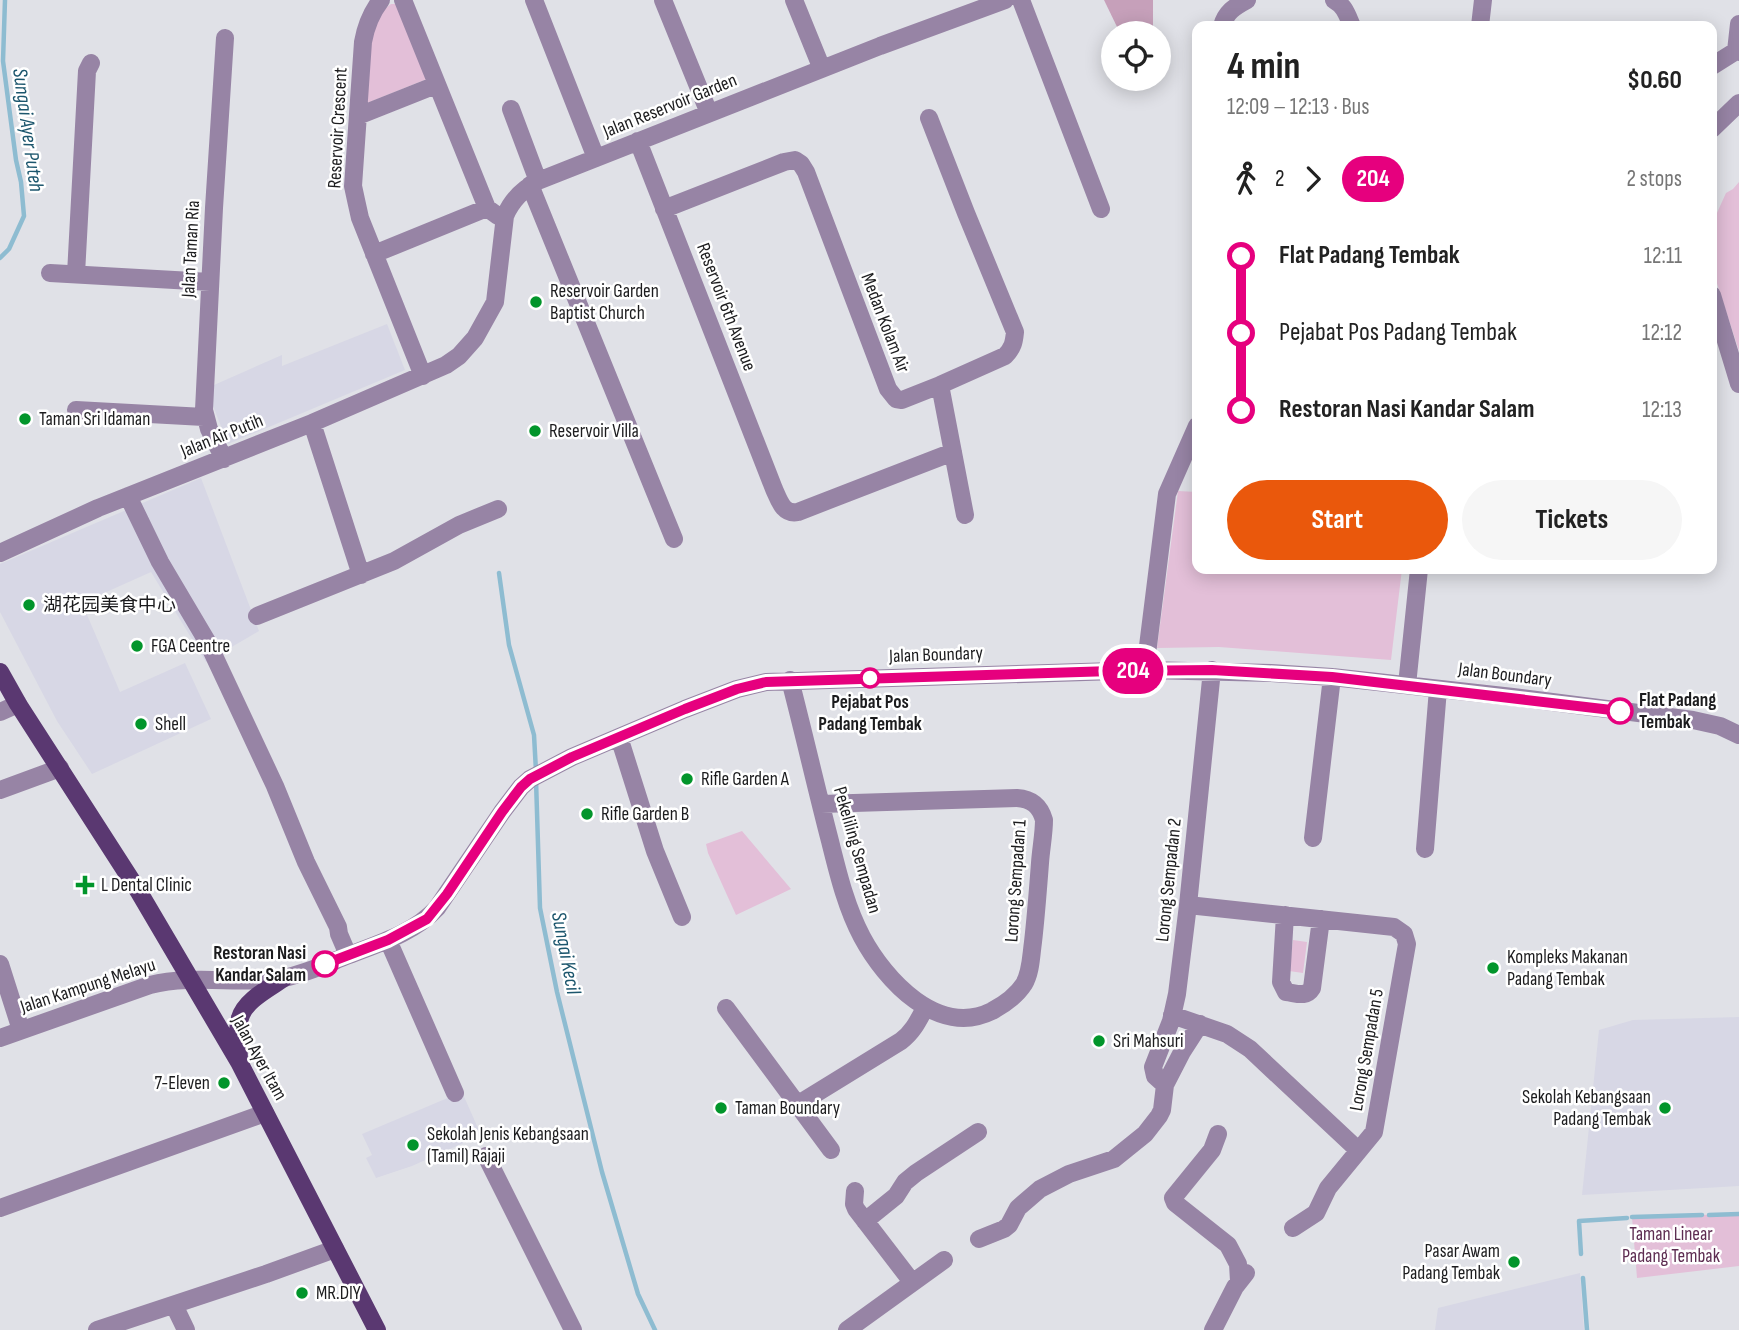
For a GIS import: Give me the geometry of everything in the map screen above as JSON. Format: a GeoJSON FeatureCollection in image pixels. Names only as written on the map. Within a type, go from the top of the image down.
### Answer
{"type":"FeatureCollection","features":[{"type":"Feature","properties":{"kind":"main road","name":"Jalan Ayer Itam"},"geometry":{"type":"LineString","coordinates":[[1,675],[139,892],[239,1062],[377,1330]]}},
{"type":"Feature","properties":{"kind":"main road"},"geometry":{"type":"LineString","coordinates":[[239,1062],[240,1015],[253,1000],[284,978]]}},
{"type":"Feature","properties":{"kind":"street","name":"Reservoir Crescent"},"geometry":{"type":"LineString","coordinates":[[382,0],[371,14],[365,28],[354,186],[360,218],[422,376]]}},
{"type":"Feature","properties":{"kind":"street"},"geometry":{"type":"LineString","coordinates":[[403,0],[488,208],[498,216],[505,216]]}},
{"type":"Feature","properties":{"kind":"street"},"geometry":{"type":"LineString","coordinates":[[534,0],[596,158]]}},
{"type":"Feature","properties":{"kind":"street"},"geometry":{"type":"LineString","coordinates":[[663,0],[709,113]]}},
{"type":"Feature","properties":{"kind":"street"},"geometry":{"type":"LineString","coordinates":[[794,0],[822,69]]}},
{"type":"Feature","properties":{"kind":"street","name":"Jalan Reservoir Garden"},"geometry":{"type":"LineString","coordinates":[[505,216],[519,194],[534,183],[957,16],[1005,0]]}},
{"type":"Feature","properties":{"kind":"street"},"geometry":{"type":"LineString","coordinates":[[1021,0],[1101,209]]}},
{"type":"Feature","properties":{"kind":"street"},"geometry":{"type":"LineString","coordinates":[[1224,21],[1233,7],[1247,0]]}},
{"type":"Feature","properties":{"kind":"street"},"geometry":{"type":"LineString","coordinates":[[1334,0],[1342,5],[1350,21]]}},
{"type":"Feature","properties":{"kind":"street"},"geometry":{"type":"LineString","coordinates":[[1481,21],[1483,0]]}},
{"type":"Feature","properties":{"kind":"street"},"geometry":{"type":"LineString","coordinates":[[1717,63],[1738,51],[1739,24]]}},
{"type":"Feature","properties":{"kind":"street","name":"Jalan Taman Ria"},"geometry":{"type":"LineString","coordinates":[[224,458],[205,417],[210,282],[225,38]]}},
{"type":"Feature","properties":{"kind":"street"},"geometry":{"type":"LineString","coordinates":[[76,274],[87,71],[91,63]]}},
{"type":"Feature","properties":{"kind":"street"},"geometry":{"type":"LineString","coordinates":[[358,116],[436,85]]}},
{"type":"Feature","properties":{"kind":"street"},"geometry":{"type":"LineString","coordinates":[[1717,124],[1739,103]]}},
{"type":"Feature","properties":{"kind":"street"},"geometry":{"type":"LineString","coordinates":[[511,109],[534,183],[674,539]]}},
{"type":"Feature","properties":{"kind":"street","name":"Medan Kolam Air"},"geometry":{"type":"LineString","coordinates":[[664,209],[784,162],[795,160],[801,164],[888,389],[896,399],[902,400],[1005,356],[1012,349],[1015,332],[929,118]]}},
{"type":"Feature","properties":{"kind":"street","name":"Reservoir 6th Avenue"},"geometry":{"type":"LineString","coordinates":[[638,141],[784,509],[798,512],[953,452]]}},
{"type":"Feature","properties":{"kind":"street"},"geometry":{"type":"LineString","coordinates":[[374,254],[488,208]]}},
{"type":"Feature","properties":{"kind":"street","name":"Jalan Air Putih"},"geometry":{"type":"LineString","coordinates":[[0,553],[98,508],[446,365],[459,356],[475,338],[495,302],[505,216]]}},
{"type":"Feature","properties":{"kind":"street"},"geometry":{"type":"LineString","coordinates":[[50,273],[210,282]]}},
{"type":"Feature","properties":{"kind":"street"},"geometry":{"type":"LineString","coordinates":[[1717,311],[1739,384]]}},
{"type":"Feature","properties":{"kind":"street"},"geometry":{"type":"LineString","coordinates":[[940,386],[965,515]]}},
{"type":"Feature","properties":{"kind":"street"},"geometry":{"type":"LineString","coordinates":[[76,410],[205,417]]}},
{"type":"Feature","properties":{"kind":"street"},"geometry":{"type":"LineString","coordinates":[[312,422],[361,575]]}},
{"type":"Feature","properties":{"kind":"street"},"geometry":{"type":"LineString","coordinates":[[1147,670],[1146,654],[1167,494],[1192,437]]}},
{"type":"Feature","properties":{"kind":"street"},"geometry":{"type":"LineString","coordinates":[[128,496],[160,562],[208,643],[275,786],[348,955]]}},
{"type":"Feature","properties":{"kind":"street"},"geometry":{"type":"LineString","coordinates":[[257,616],[394,561],[459,525],[498,509]]}},
{"type":"Feature","properties":{"kind":"street"},"geometry":{"type":"LineString","coordinates":[[1407,685],[1418,574]]}},
{"type":"Feature","properties":{"kind":"street","name":"Jalan Boundary"},"geometry":{"type":"LineString","coordinates":[[190,979],[284,978],[385,941],[427,919],[502,812],[521,787],[536,775],[572,757],[737,689],[766,682],[1212,670],[1332,677],[1693,720],[1720,726],[1739,735]]}},
{"type":"Feature","properties":{"kind":"street","name":"Lorong Sempadan 2"},"geometry":{"type":"LineString","coordinates":[[1165,1086],[1155,1076],[1153,1067],[1177,994],[1212,670]]}},
{"type":"Feature","properties":{"kind":"street"},"geometry":{"type":"LineString","coordinates":[[1313,838],[1332,677]]}},
{"type":"Feature","properties":{"kind":"street","name":"Pekeliling Sempadan"},"geometry":{"type":"LineString","coordinates":[[790,680],[837,868],[853,918],[886,973],[925,1008]]}},
{"type":"Feature","properties":{"kind":"street"},"geometry":{"type":"LineString","coordinates":[[1425,849],[1438,689]]}},
{"type":"Feature","properties":{"kind":"street"},"geometry":{"type":"LineString","coordinates":[[0,712],[18,704]]}},
{"type":"Feature","properties":{"kind":"street"},"geometry":{"type":"LineString","coordinates":[[619,737],[655,851],[682,917]]}},
{"type":"Feature","properties":{"kind":"street"},"geometry":{"type":"LineString","coordinates":[[0,790],[60,768]]}},
{"type":"Feature","properties":{"kind":"street","name":"Lorong Sempadan 1"},"geometry":{"type":"LineString","coordinates":[[821,804],[1017,798],[1033,802],[1042,813],[1044,828],[1038,898],[1029,970],[1024,984],[997,1008],[973,1017],[961,1018],[925,1008]]}},
{"type":"Feature","properties":{"kind":"street","name":"Lorong Sempadan 5"},"geometry":{"type":"LineString","coordinates":[[1188,905],[1394,927],[1404,934],[1407,944],[1374,1132],[1328,1188],[1316,1213],[1293,1228]]}},
{"type":"Feature","properties":{"kind":"street"},"geometry":{"type":"LineString","coordinates":[[1285,915],[1281,982],[1286,992],[1306,995],[1312,988],[1321,919]]}},
{"type":"Feature","properties":{"kind":"street"},"geometry":{"type":"LineString","coordinates":[[338,928],[362,939],[385,941],[455,1093]]}},
{"type":"Feature","properties":{"kind":"street"},"geometry":{"type":"LineString","coordinates":[[0,964],[21,1030]]}},
{"type":"Feature","properties":{"kind":"street","name":"Jalan Kampung Melayu"},"geometry":{"type":"LineString","coordinates":[[0,1038],[150,985],[190,979]]}},
{"type":"Feature","properties":{"kind":"street"},"geometry":{"type":"LineString","coordinates":[[726,1008],[831,1150]]}},
{"type":"Feature","properties":{"kind":"street"},"geometry":{"type":"LineString","coordinates":[[797,1105],[909,1035],[925,1008]]}},
{"type":"Feature","properties":{"kind":"street"},"geometry":{"type":"LineString","coordinates":[[1172,1015],[1227,1034],[1250,1049],[1358,1150]]}},
{"type":"Feature","properties":{"kind":"street"},"geometry":{"type":"LineString","coordinates":[[979,1239],[1009,1225],[1018,1208],[1040,1189],[1069,1174],[1114,1159],[1145,1134],[1162,1110],[1165,1086],[1200,1024]]}},
{"type":"Feature","properties":{"kind":"street"},"geometry":{"type":"LineString","coordinates":[[0,1208],[265,1113]]}},
{"type":"Feature","properties":{"kind":"street"},"geometry":{"type":"LineString","coordinates":[[865,1221],[896,1196],[905,1182],[916,1173],[978,1132]]}},
{"type":"Feature","properties":{"kind":"street"},"geometry":{"type":"LineString","coordinates":[[1213,1330],[1244,1274],[1228,1245],[1173,1198],[1212,1150],[1218,1134]]}},
{"type":"Feature","properties":{"kind":"street"},"geometry":{"type":"LineString","coordinates":[[486,1156],[573,1330]]}},
{"type":"Feature","properties":{"kind":"street"},"geometry":{"type":"LineString","coordinates":[[855,1191],[854,1204],[912,1282]]}},
{"type":"Feature","properties":{"kind":"street"},"geometry":{"type":"LineString","coordinates":[[97,1330],[335,1249]]}},
{"type":"Feature","properties":{"kind":"street"},"geometry":{"type":"LineString","coordinates":[[847,1330],[944,1260]]}},
{"type":"Feature","properties":{"kind":"street"},"geometry":{"type":"LineString","coordinates":[[174,1305],[186,1330]]}},
{"type":"Feature","properties":{"kind":"shaded area"},"geometry":{"type":"Polygon","coordinates":[[[1104,0],[1153,0],[1153,21],[1114,21],[1104,0]]]}},
{"type":"Feature","properties":{"kind":"shaded area"},"geometry":{"type":"Polygon","coordinates":[[[387,324],[405,370],[228,444],[213,406],[214,385],[282,355],[282,366],[387,324]]]}},
{"type":"Feature","properties":{"kind":"shaded area"},"geometry":{"type":"Polygon","coordinates":[[[201,478],[259,631],[206,662],[151,572],[82,603],[120,692],[185,663],[211,719],[92,774],[57,721],[0,612],[0,564],[201,478]]]}},
{"type":"Feature","properties":{"kind":"shaded area","name":"Sekolah Kebangsaan Padang Tembak"},"geometry":{"type":"Polygon","coordinates":[[[1739,1017],[1739,1186],[1582,1195],[1599,1030],[1633,1020],[1739,1017]]]}},
{"type":"Feature","properties":{"kind":"shaded area","name":"Sekolah Jenis Kebangsaan (Tamil) Rajaji"},"geometry":{"type":"Polygon","coordinates":[[[462,1092],[481,1135],[412,1166],[376,1178],[366,1158],[372,1155],[362,1134],[462,1092]]]}},
{"type":"Feature","properties":{"kind":"shaded area"},"geometry":{"type":"Polygon","coordinates":[[[1580,1273],[1584,1330],[1435,1330],[1438,1308],[1580,1273]]]}},
{"type":"Feature","properties":{"kind":"green space"},"geometry":{"type":"Polygon","coordinates":[[[391,4],[398,7],[427,79],[367,103],[372,32],[379,16],[391,4]]]}},
{"type":"Feature","properties":{"kind":"green space"},"geometry":{"type":"Polygon","coordinates":[[[1739,182],[1739,351],[1717,283],[1717,213],[1726,193],[1739,182]]]}},
{"type":"Feature","properties":{"kind":"green space"},"geometry":{"type":"Polygon","coordinates":[[[1178,491],[1192,492],[1192,574],[1401,574],[1391,660],[1219,647],[1157,648],[1178,491]]]}},
{"type":"Feature","properties":{"kind":"green space"},"geometry":{"type":"Polygon","coordinates":[[[742,831],[791,889],[736,915],[706,844],[742,831]]]}},
{"type":"Feature","properties":{"kind":"green space"},"geometry":{"type":"Polygon","coordinates":[[[1293,940],[1307,942],[1303,973],[1289,971],[1293,940]]]}},
{"type":"Feature","properties":{"kind":"green space","name":"Taman Linear Padang Tembak"},"geometry":{"type":"Polygon","coordinates":[[[1739,1214],[1739,1266],[1637,1278],[1632,1217],[1739,1214]]]}},
{"type":"Feature","properties":{"kind":"waterway","name":"Sungai Ayer Puteh"},"geometry":{"type":"LineString","coordinates":[[0,258],[9,249],[24,216],[3,61],[5,0]]}},
{"type":"Feature","properties":{"kind":"waterway","name":"Sungai Kecil"},"geometry":{"type":"LineString","coordinates":[[499,573],[509,645],[534,735],[536,771]]}},
{"type":"Feature","properties":{"kind":"waterway","name":"Sungai Kecil"},"geometry":{"type":"LineString","coordinates":[[536,780],[540,908],[557,992],[602,1172],[638,1294],[655,1330]]}},
{"type":"Feature","properties":{"kind":"waterway"},"geometry":{"type":"LineString","coordinates":[[1709,1215],[1739,1214]]}},
{"type":"Feature","properties":{"kind":"waterway"},"geometry":{"type":"LineString","coordinates":[[1632,1217],[1702,1215]]}},
{"type":"Feature","properties":{"kind":"waterway"},"geometry":{"type":"LineString","coordinates":[[1581,1254],[1579,1221],[1627,1218]]}},
{"type":"Feature","properties":{"kind":"waterway"},"geometry":{"type":"LineString","coordinates":[[1583,1278],[1587,1330]]}},
{"type":"Feature","properties":{"kind":"bus line","name":"204"},"geometry":{"type":"LineString","coordinates":[[325,964],[388,940],[427,919],[502,812],[530,779],[572,757],[685,709],[737,689],[766,682],[1212,670],[1332,677],[1620,711]]}},
{"type":"Feature","properties":{"kind":"place","name":"Reservoir Garden Baptist Church"},"geometry":{"type":"Point","coordinates":[536,302]}},
{"type":"Feature","properties":{"kind":"place","name":"Taman Sri Idaman"},"geometry":{"type":"Point","coordinates":[25,419]}},
{"type":"Feature","properties":{"kind":"place","name":"Reservoir Villa"},"geometry":{"type":"Point","coordinates":[535,431]}},
{"type":"Feature","properties":{"kind":"place","name":"湖花园美食中心"},"geometry":{"type":"Point","coordinates":[29,605]}},
{"type":"Feature","properties":{"kind":"place","name":"FGA Ceentre"},"geometry":{"type":"Point","coordinates":[137,646]}},
{"type":"Feature","properties":{"kind":"place","name":"Pejabat Pos Padang Tembak"},"geometry":{"type":"Point","coordinates":[870,678]}},
{"type":"Feature","properties":{"kind":"place","name":"Flat Padang Tembak"},"geometry":{"type":"Point","coordinates":[1620,711]}},
{"type":"Feature","properties":{"kind":"place","name":"Shell"},"geometry":{"type":"Point","coordinates":[141,724]}},
{"type":"Feature","properties":{"kind":"place","name":"Rifle Garden A"},"geometry":{"type":"Point","coordinates":[687,779]}},
{"type":"Feature","properties":{"kind":"place","name":"Rifle Garden B"},"geometry":{"type":"Point","coordinates":[587,814]}},
{"type":"Feature","properties":{"kind":"place","name":"L Dental Clinic"},"geometry":{"type":"Point","coordinates":[85,885]}},
{"type":"Feature","properties":{"kind":"place","name":"Restoran Nasi Kandar Salam"},"geometry":{"type":"Point","coordinates":[325,964]}},
{"type":"Feature","properties":{"kind":"place","name":"Kompleks Makanan Padang Tembak"},"geometry":{"type":"Point","coordinates":[1493,968]}},
{"type":"Feature","properties":{"kind":"place","name":"Sri Mahsuri"},"geometry":{"type":"Point","coordinates":[1099,1041]}},
{"type":"Feature","properties":{"kind":"place","name":"7-Eleven"},"geometry":{"type":"Point","coordinates":[224,1083]}},
{"type":"Feature","properties":{"kind":"place","name":"Taman Boundary"},"geometry":{"type":"Point","coordinates":[721,1108]}},
{"type":"Feature","properties":{"kind":"place","name":"Sekolah Kebangsaan Padang Tembak"},"geometry":{"type":"Point","coordinates":[1665,1108]}},
{"type":"Feature","properties":{"kind":"place","name":"Sekolah Jenis Kebangsaan (Tamil) Rajaji"},"geometry":{"type":"Point","coordinates":[413,1145]}},
{"type":"Feature","properties":{"kind":"place","name":"Pasar Awam Padang Tembak"},"geometry":{"type":"Point","coordinates":[1514,1262]}},
{"type":"Feature","properties":{"kind":"place","name":"MR.DIY"},"geometry":{"type":"Point","coordinates":[302,1293]}}]}
